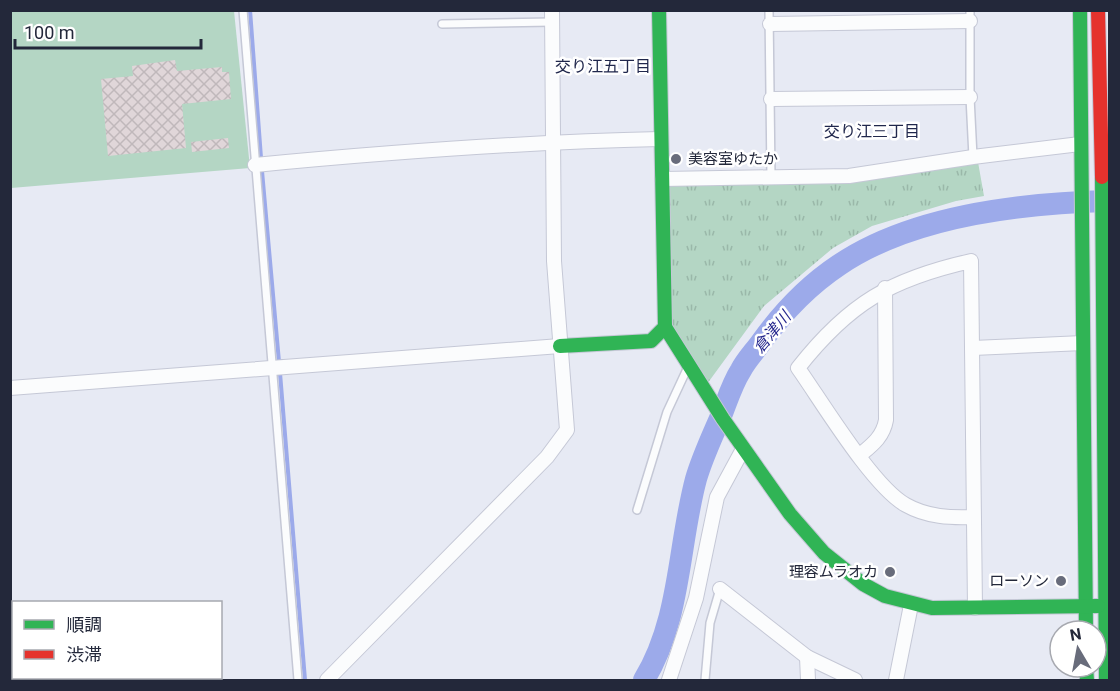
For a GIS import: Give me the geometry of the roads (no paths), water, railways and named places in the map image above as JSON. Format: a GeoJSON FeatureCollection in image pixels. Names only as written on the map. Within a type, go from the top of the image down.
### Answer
{"type":"FeatureCollection","features":[{"type":"Feature","properties":{"kind":"street"},"geometry":{"type":"LineString","coordinates":[[659,10],[665,327],[700,388],[740,445],[820,551],[864,585],[911,604],[975,608],[1107,606]]}},
{"type":"Feature","properties":{"kind":"street"},"geometry":{"type":"LineString","coordinates":[[1080,10],[1086,619]]}},
{"type":"Feature","properties":{"kind":"street"},"geometry":{"type":"LineString","coordinates":[[1098,10],[1105,141],[1101,168],[1106,681]]}},
{"type":"Feature","properties":{"kind":"street"},"geometry":{"type":"LineString","coordinates":[[327,681],[547,457],[567,430],[554,261],[552,16]]}},
{"type":"Feature","properties":{"kind":"street"},"geometry":{"type":"LineString","coordinates":[[770,17],[970,16]]}},
{"type":"Feature","properties":{"kind":"street"},"geometry":{"type":"LineString","coordinates":[[771,99],[970,97]]}},
{"type":"Feature","properties":{"kind":"street"},"geometry":{"type":"LineString","coordinates":[[255,165],[421,150],[554,142],[660,139]]}},
{"type":"Feature","properties":{"kind":"street"},"geometry":{"type":"LineString","coordinates":[[662,179],[849,176],[973,157],[1080,144]]}},
{"type":"Feature","properties":{"kind":"street"},"geometry":{"type":"LineString","coordinates":[[974,517],[936,516],[906,506],[882,486],[798,368],[831,328],[885,288],[916,276],[971,261],[973,348],[975,608]]}},
{"type":"Feature","properties":{"kind":"street"},"geometry":{"type":"LineString","coordinates":[[860,455],[877,441],[884,431],[886,420],[885,288]]}},
{"type":"Feature","properties":{"kind":"street"},"geometry":{"type":"LineString","coordinates":[[10,388],[651,341],[665,327]]}},
{"type":"Feature","properties":{"kind":"street"},"geometry":{"type":"LineString","coordinates":[[973,348],[1083,343]]}},
{"type":"Feature","properties":{"kind":"street"},"geometry":{"type":"LineString","coordinates":[[669,681],[696,598],[717,497],[740,445]]}},
{"type":"Feature","properties":{"kind":"street"},"geometry":{"type":"LineString","coordinates":[[720,590],[807,657],[855,681]]}},
{"type":"Feature","properties":{"kind":"street"},"geometry":{"type":"LineString","coordinates":[[896,681],[911,604]]}},
{"type":"Feature","properties":{"kind":"street"},"geometry":{"type":"LineString","coordinates":[[807,657],[807,681]]}},
{"type":"Feature","properties":{"kind":"lane"},"geometry":{"type":"LineString","coordinates":[[243,10],[298,681]]}},
{"type":"Feature","properties":{"kind":"lane"},"geometry":{"type":"LineString","coordinates":[[442,24],[552,16]]}},
{"type":"Feature","properties":{"kind":"lane"},"geometry":{"type":"LineString","coordinates":[[970,16],[973,157]]}},
{"type":"Feature","properties":{"kind":"lane"},"geometry":{"type":"LineString","coordinates":[[770,17],[771,178]]}},
{"type":"Feature","properties":{"kind":"lane"},"geometry":{"type":"LineString","coordinates":[[637,510],[667,412],[688,366]]}},
{"type":"Feature","properties":{"kind":"lane"},"geometry":{"type":"LineString","coordinates":[[705,681],[708,634],[720,590]]}},
{"type":"Feature","properties":{"kind":"waterway"},"geometry":{"type":"LineString","coordinates":[[250,10],[261,158]]}},
{"type":"Feature","properties":{"kind":"waterway"},"geometry":{"type":"LineString","coordinates":[[262,171],[279,362],[283,361]]}},
{"type":"Feature","properties":{"kind":"waterway","name":"倉津川"},"geometry":{"type":"LineString","coordinates":[[644,680],[656,657],[672,607],[690,504],[704,455],[743,366],[788,309],[817,281],[839,265],[868,248],[900,234],[934,223],[1005,209],[1110,201]]}},
{"type":"Feature","properties":{"kind":"waterway"},"geometry":{"type":"LineString","coordinates":[[280,373],[305,680]]}},
{"type":"Feature","properties":{"kind":"place","name":"美容室ゆたか"},"geometry":{"type":"Point","coordinates":[676,159]}},
{"type":"Feature","properties":{"kind":"place","name":"理容ムラオカ"},"geometry":{"type":"Point","coordinates":[890,572]}},
{"type":"Feature","properties":{"kind":"place","name":"ローソン"},"geometry":{"type":"Point","coordinates":[1061,581]}},
{"type":"Feature","properties":{"kind":"district","name":"交り江五丁目"},"geometry":{"type":"Point","coordinates":[603,66]}},
{"type":"Feature","properties":{"kind":"district","name":"交り江三丁目"},"geometry":{"type":"Point","coordinates":[872,131]}}]}
